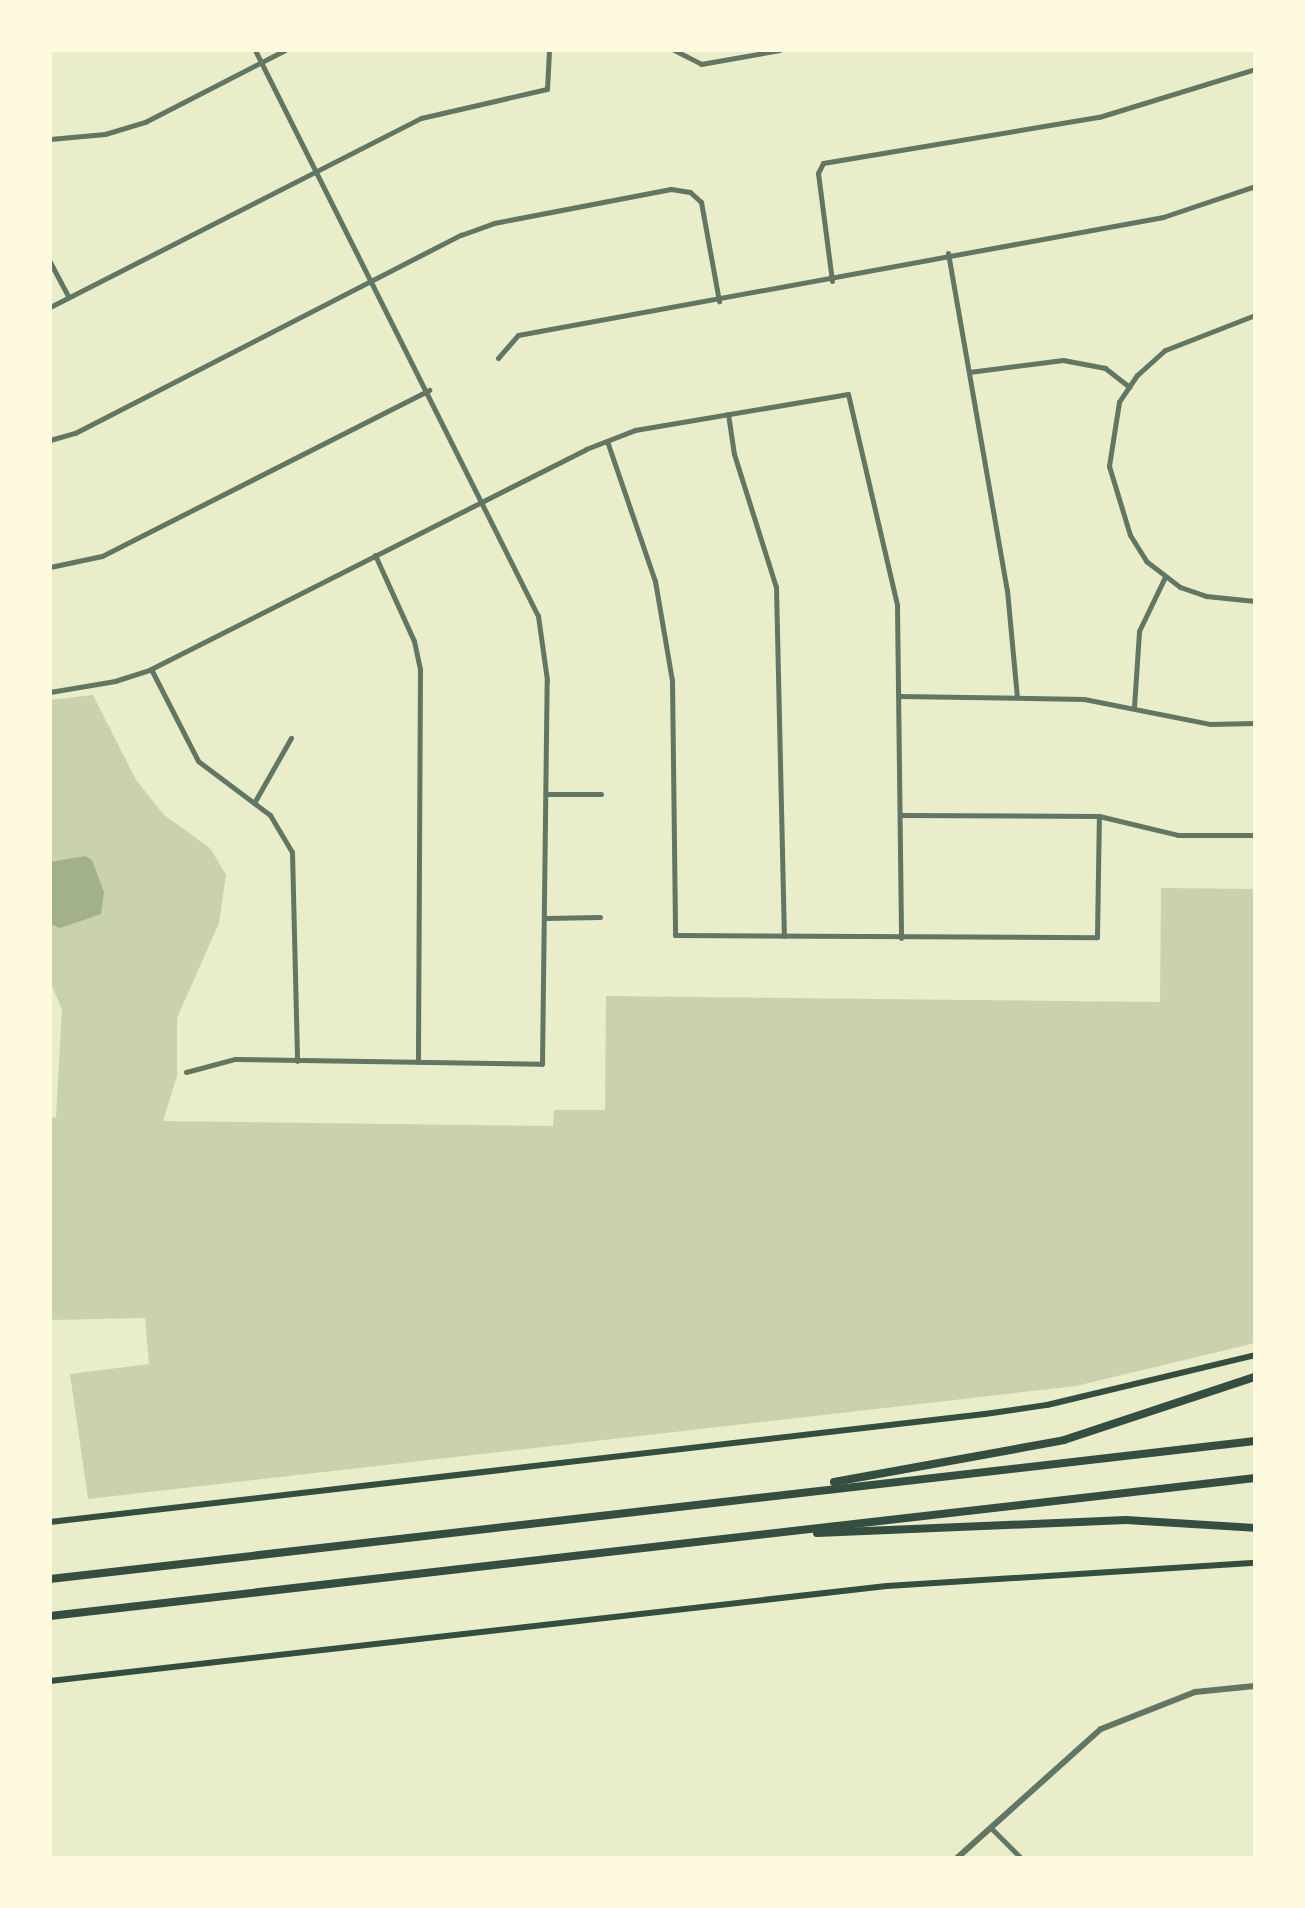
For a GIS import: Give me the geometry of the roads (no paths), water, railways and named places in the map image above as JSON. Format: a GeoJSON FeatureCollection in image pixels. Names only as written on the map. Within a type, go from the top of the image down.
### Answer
{"type":"FeatureCollection","features":[{"type":"Feature","properties":{"kind":"highway"},"geometry":{"type":"LineString","coordinates":[[781,1492],[1064,1440],[1255,1377]]}},
{"type":"Feature","properties":{"kind":"highway"},"geometry":{"type":"LineString","coordinates":[[50,1579],[781,1492],[1255,1441]]}},
{"type":"Feature","properties":{"kind":"highway"},"geometry":{"type":"LineString","coordinates":[[50,1616],[1255,1478]]}},
{"type":"Feature","properties":{"kind":"highway"},"geometry":{"type":"LineString","coordinates":[[748,1536],[1126,1520],[1255,1528]]}},
{"type":"Feature","properties":{"kind":"main road"},"geometry":{"type":"LineString","coordinates":[[50,1522],[1031,1407],[1255,1355]]}},
{"type":"Feature","properties":{"kind":"main road"},"geometry":{"type":"LineString","coordinates":[[50,1681],[887,1586],[1255,1563]]}},
{"type":"Feature","properties":{"kind":"street"},"geometry":{"type":"LineString","coordinates":[[186,1072],[219,1059],[542,1064],[547,680],[538,616],[429,390],[255,50]]}},
{"type":"Feature","properties":{"kind":"street"},"geometry":{"type":"LineString","coordinates":[[50,139],[105,134],[145,122],[285,50]]}},
{"type":"Feature","properties":{"kind":"street"},"geometry":{"type":"LineString","coordinates":[[50,307],[436,113],[547,89],[549,50]]}},
{"type":"Feature","properties":{"kind":"street"},"geometry":{"type":"LineString","coordinates":[[674,50],[682,59],[701,64],[780,50]]}},
{"type":"Feature","properties":{"kind":"street"},"geometry":{"type":"LineString","coordinates":[[832,281],[818,173],[823,163],[1099,117],[1255,69]]}},
{"type":"Feature","properties":{"kind":"street"},"geometry":{"type":"LineString","coordinates":[[498,358],[518,335],[900,269],[948,253],[1163,217],[1255,186]]}},
{"type":"Feature","properties":{"kind":"street"},"geometry":{"type":"LineString","coordinates":[[50,440],[75,433],[494,223],[671,189],[690,192],[701,202],[719,301]]}},
{"type":"Feature","properties":{"kind":"street"},"geometry":{"type":"LineString","coordinates":[[948,253],[1007,590],[1017,697]]}},
{"type":"Feature","properties":{"kind":"street"},"geometry":{"type":"LineString","coordinates":[[50,262],[69,297]]}},
{"type":"Feature","properties":{"kind":"street"},"geometry":{"type":"LineString","coordinates":[[1255,315],[1165,350],[1129,387],[1111,434],[1109,466],[1130,535],[1165,577],[1206,596],[1255,601]]}},
{"type":"Feature","properties":{"kind":"street"},"geometry":{"type":"LineString","coordinates":[[969,372],[1063,360],[1105,368],[1129,387]]}},
{"type":"Feature","properties":{"kind":"street"},"geometry":{"type":"LineString","coordinates":[[50,567],[102,556],[429,390]]}},
{"type":"Feature","properties":{"kind":"street"},"geometry":{"type":"LineString","coordinates":[[50,692],[115,681],[151,669],[484,501],[635,430],[848,394],[897,605],[901,938]]}},
{"type":"Feature","properties":{"kind":"street"},"geometry":{"type":"LineString","coordinates":[[728,414],[734,454],[776,587],[784,936]]}},
{"type":"Feature","properties":{"kind":"street"},"geometry":{"type":"LineString","coordinates":[[607,441],[655,581],[672,680],[675,935],[1097,937],[1099,816]]}},
{"type":"Feature","properties":{"kind":"street"},"geometry":{"type":"LineString","coordinates":[[375,555],[414,641],[420,669],[418,1062]]}},
{"type":"Feature","properties":{"kind":"street"},"geometry":{"type":"LineString","coordinates":[[1134,707],[1139,631],[1165,577]]}},
{"type":"Feature","properties":{"kind":"street"},"geometry":{"type":"LineString","coordinates":[[151,669],[198,761],[254,803],[284,833],[296,873],[297,1062]]}},
{"type":"Feature","properties":{"kind":"street"},"geometry":{"type":"LineString","coordinates":[[899,696],[1084,699],[1210,724],[1255,723]]}},
{"type":"Feature","properties":{"kind":"street"},"geometry":{"type":"LineString","coordinates":[[254,803],[291,738]]}},
{"type":"Feature","properties":{"kind":"street"},"geometry":{"type":"LineString","coordinates":[[546,794],[601,794]]}},
{"type":"Feature","properties":{"kind":"street"},"geometry":{"type":"LineString","coordinates":[[900,815],[1099,816],[1178,835],[1255,835]]}},
{"type":"Feature","properties":{"kind":"street"},"geometry":{"type":"LineString","coordinates":[[546,918],[600,917]]}},
{"type":"Feature","properties":{"kind":"street"},"geometry":{"type":"LineString","coordinates":[[957,1858],[1101,1729],[1195,1692],[1255,1686]]}},
{"type":"Feature","properties":{"kind":"street"},"geometry":{"type":"LineString","coordinates":[[991,1828],[1021,1858]]}}]}
